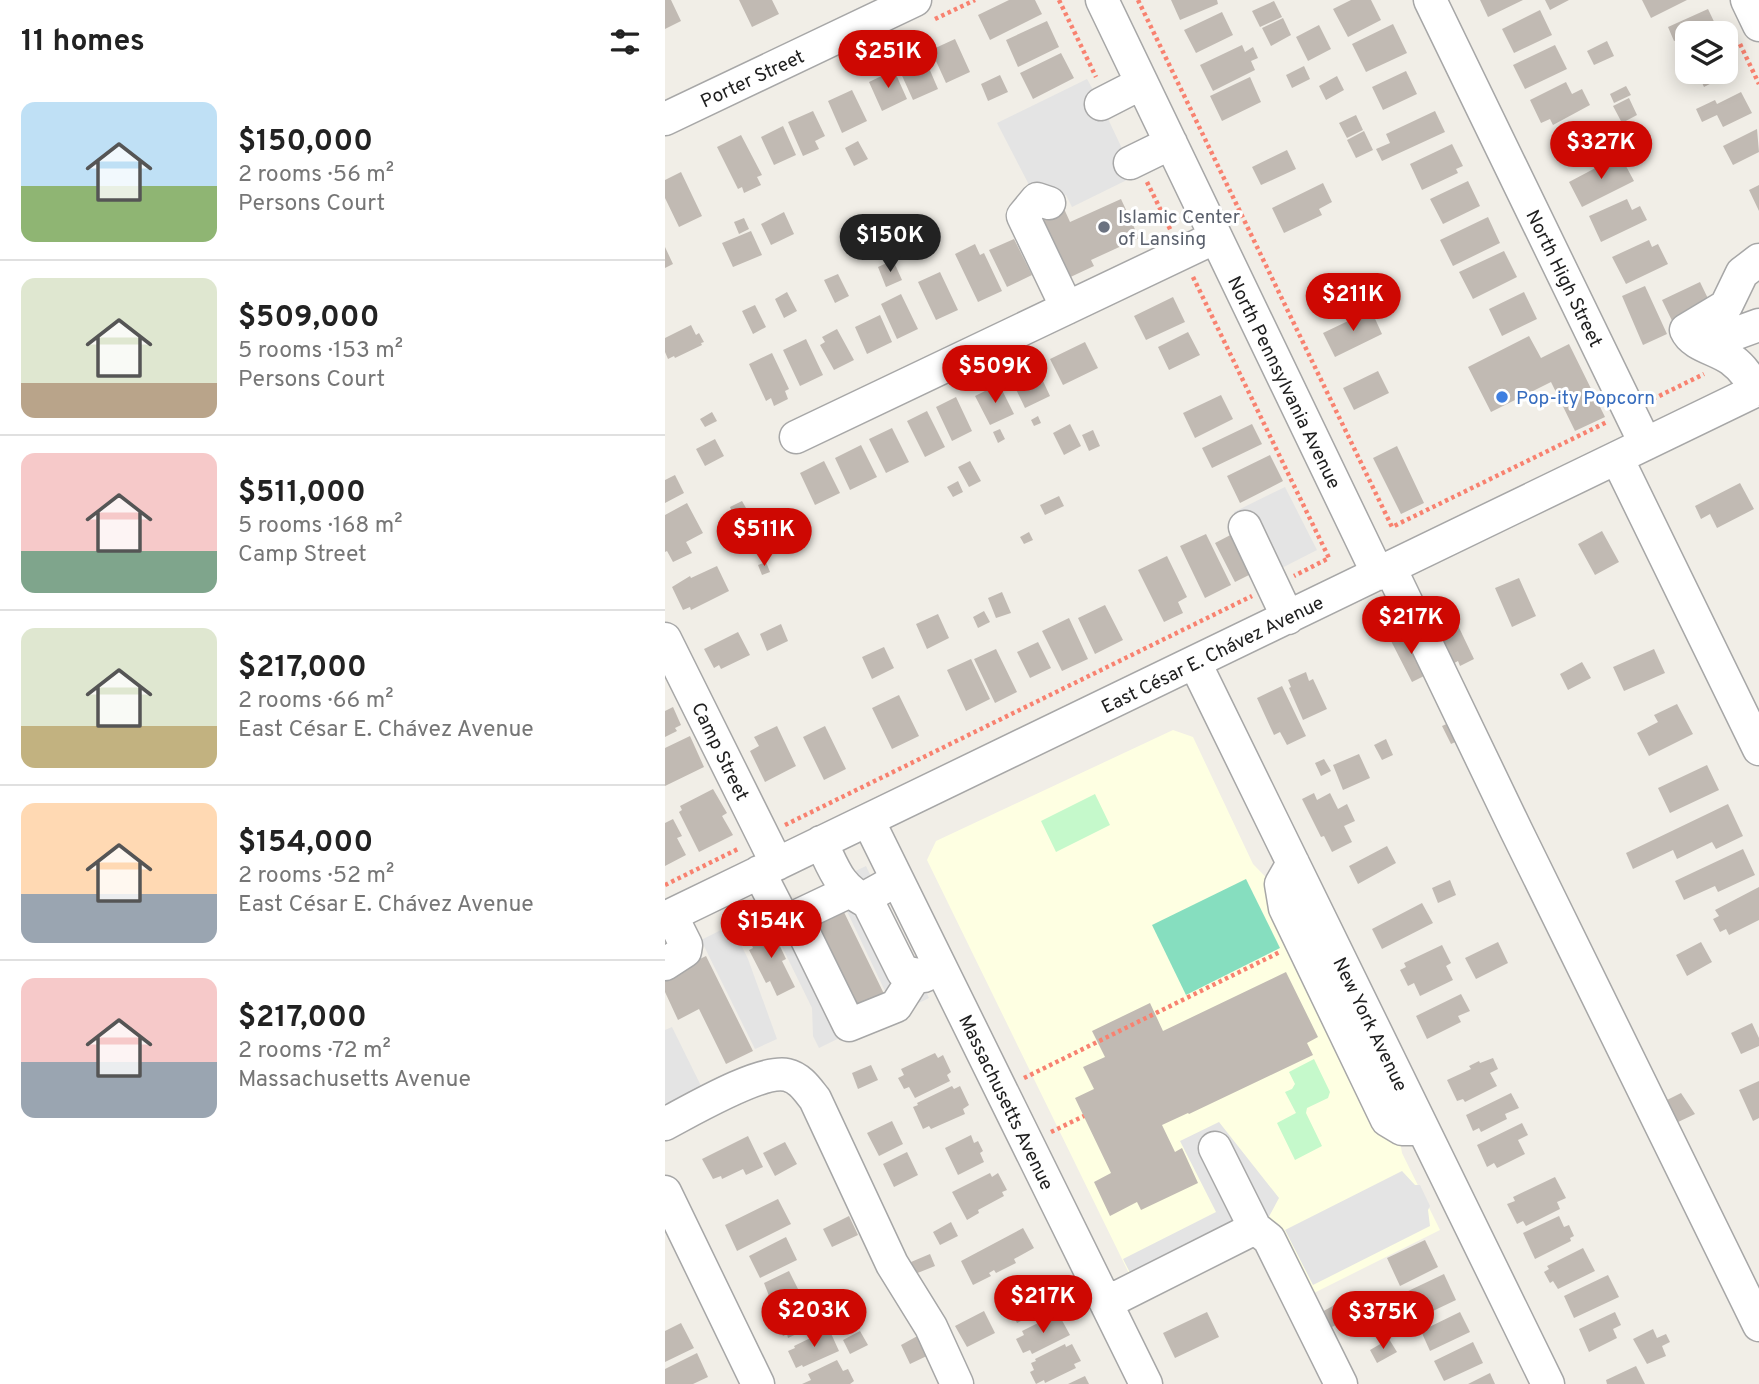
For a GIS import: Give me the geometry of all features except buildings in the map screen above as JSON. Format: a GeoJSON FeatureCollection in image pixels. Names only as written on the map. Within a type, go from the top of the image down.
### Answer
{"type":"FeatureCollection","features":[{"type":"Feature","properties":{"kind":"street","name":"Porter Street"},"geometry":{"type":"LineString","coordinates":[[665,119],[915,0]]}},
{"type":"Feature","properties":{"kind":"street","name":"North Pennsylvania Avenue"},"geometry":{"type":"LineString","coordinates":[[1102,0],[1216,237],[1522,842],[1759,1325]]}},
{"type":"Feature","properties":{"kind":"street","name":"North High Street"},"geometry":{"type":"LineString","coordinates":[[1430,0],[1645,443]]}},
{"type":"Feature","properties":{"kind":"street"},"geometry":{"type":"LineString","coordinates":[[1747,0],[1759,25]]}},
{"type":"Feature","properties":{"kind":"street"},"geometry":{"type":"LineString","coordinates":[[1101,104],[1142,83]]}},
{"type":"Feature","properties":{"kind":"street"},"geometry":{"type":"LineString","coordinates":[[1130,163],[1171,143]]}},
{"type":"Feature","properties":{"kind":"street"},"geometry":{"type":"LineString","coordinates":[[1049,203],[1037,199],[1023,216],[1067,308]]}},
{"type":"Feature","properties":{"kind":"street"},"geometry":{"type":"LineString","coordinates":[[796,436],[1216,237]]}},
{"type":"Feature","properties":{"kind":"street"},"geometry":{"type":"LineString","coordinates":[[1757,389],[1733,360],[1692,339],[1686,330],[1726,306],[1742,273],[1759,260]]}},
{"type":"Feature","properties":{"kind":"street"},"geometry":{"type":"LineString","coordinates":[[1704,345],[1759,325]]}},
{"type":"Feature","properties":{"kind":"street","name":"East César E. Chávez Avenue"},"geometry":{"type":"LineString","coordinates":[[668,917],[766,857],[821,842],[868,820],[1757,389]]}},
{"type":"Feature","properties":{"kind":"street"},"geometry":{"type":"LineString","coordinates":[[1617,458],[1759,749]]}},
{"type":"Feature","properties":{"kind":"street"},"geometry":{"type":"LineString","coordinates":[[1245,527],[1288,618]]}},
{"type":"Feature","properties":{"kind":"street","name":"Camp Street"},"geometry":{"type":"LineString","coordinates":[[665,639],[766,857],[779,911],[791,919],[796,917]]}},
{"type":"Feature","properties":{"kind":"street","name":"New York Avenue"},"geometry":{"type":"LineString","coordinates":[[1195,663],[1548,1384]]}},
{"type":"Feature","properties":{"kind":"street","name":"Massachusetts Avenue"},"geometry":{"type":"LineString","coordinates":[[868,820],[897,880],[928,971],[1106,1303],[1146,1384]]}},
{"type":"Feature","properties":{"kind":"street"},"geometry":{"type":"LineString","coordinates":[[821,842],[841,881],[858,897],[903,972],[928,971]]}},
{"type":"Feature","properties":{"kind":"street"},"geometry":{"type":"LineString","coordinates":[[897,880],[870,895],[796,917],[849,1026],[896,1006],[928,971]]}},
{"type":"Feature","properties":{"kind":"street"},"geometry":{"type":"LineString","coordinates":[[665,964],[685,951],[686,945],[668,917]]}},
{"type":"Feature","properties":{"kind":"street"},"geometry":{"type":"LineString","coordinates":[[669,1112],[770,1075],[786,1075],[802,1083],[815,1099],[892,1264],[930,1327],[957,1384]]}},
{"type":"Feature","properties":{"kind":"street"},"geometry":{"type":"LineString","coordinates":[[1215,1147],[1255,1228],[1269,1238],[1341,1384]]}},
{"type":"Feature","properties":{"kind":"street"},"geometry":{"type":"LineString","coordinates":[[665,1192],[758,1384]]}},
{"type":"Feature","properties":{"kind":"street"},"geometry":{"type":"LineString","coordinates":[[1106,1303],[1255,1228]]}},
{"type":"Feature","properties":{"kind":"path"},"geometry":{"type":"LineString","coordinates":[[1138,0],[1392,527],[1733,360]]}},
{"type":"Feature","properties":{"kind":"path"},"geometry":{"type":"LineString","coordinates":[[665,885],[766,857],[872,782],[1329,558]]}},
{"type":"Feature","properties":{"kind":"path"},"geometry":{"type":"LineString","coordinates":[[869,776],[872,782]]}},
{"type":"Feature","properties":{"kind":"path"},"geometry":{"type":"LineString","coordinates":[[1017,1081],[1289,947]]}},
{"type":"Feature","properties":{"kind":"path"},"geometry":{"type":"LineString","coordinates":[[1044,1136],[1084,1116]]}},
{"type":"Feature","properties":{"kind":"shaded area"},"geometry":{"type":"Polygon","coordinates":[[[1087,79],[1135,176],[1072,207],[1066,195],[1040,206],[997,123],[1087,79]]]}},
{"type":"Feature","properties":{"kind":"shaded area"},"geometry":{"type":"Polygon","coordinates":[[[1285,487],[1317,550],[1266,576],[1234,512],[1285,487]]]}},
{"type":"Feature","properties":{"kind":"shaded area"},"geometry":{"type":"Polygon","coordinates":[[[1173,730],[1193,737],[1253,864],[1291,903],[1395,1112],[1402,1153],[1440,1230],[1308,1296],[1279,1236],[1142,1300],[927,860],[936,841],[1173,730]]]}},
{"type":"Feature","properties":{"kind":"shaded area"},"geometry":{"type":"Polygon","coordinates":[[[866,866],[929,998],[896,1014],[842,901],[864,1026],[819,1048],[813,1036],[812,1008],[766,914],[866,866]]]}},
{"type":"Feature","properties":{"kind":"shaded area"},"geometry":{"type":"Polygon","coordinates":[[[731,925],[748,959],[777,1039],[755,1049],[701,940],[731,925]]]}},
{"type":"Feature","properties":{"kind":"shaded area"},"geometry":{"type":"Polygon","coordinates":[[[672,1027],[703,1090],[665,1109],[665,1030],[672,1027]]]}},
{"type":"Feature","properties":{"kind":"shaded area"},"geometry":{"type":"Polygon","coordinates":[[[1219,1122],[1279,1198],[1256,1241],[1143,1298],[1123,1259],[1216,1212],[1180,1141],[1219,1122]]]}},
{"type":"Feature","properties":{"kind":"shaded area"},"geometry":{"type":"Polygon","coordinates":[[[1402,1171],[1415,1185],[1420,1185],[1430,1206],[1430,1226],[1313,1285],[1285,1230],[1402,1171]]]}},
{"type":"Feature","properties":{"kind":"green space"},"geometry":{"type":"Polygon","coordinates":[[[1095,794],[1110,825],[1056,852],[1041,821],[1095,794]]]}},
{"type":"Feature","properties":{"kind":"green space"},"geometry":{"type":"Polygon","coordinates":[[[1246,879],[1280,948],[1186,995],[1152,925],[1246,879]]]}},
{"type":"Feature","properties":{"kind":"green space"},"geometry":{"type":"Polygon","coordinates":[[[1314,1059],[1330,1092],[1328,1098],[1307,1108],[1306,1113],[1322,1146],[1295,1160],[1277,1123],[1296,1113],[1285,1092],[1295,1084],[1289,1072],[1314,1059]]]}},
{"type":"Feature","properties":{"kind":"place","name":"Islamic Center of Lansing"},"geometry":{"type":"Point","coordinates":[1104,227]}},
{"type":"Feature","properties":{"kind":"place","name":"Pop-ity Popcorn"},"geometry":{"type":"Point","coordinates":[1502,397]}}]}
